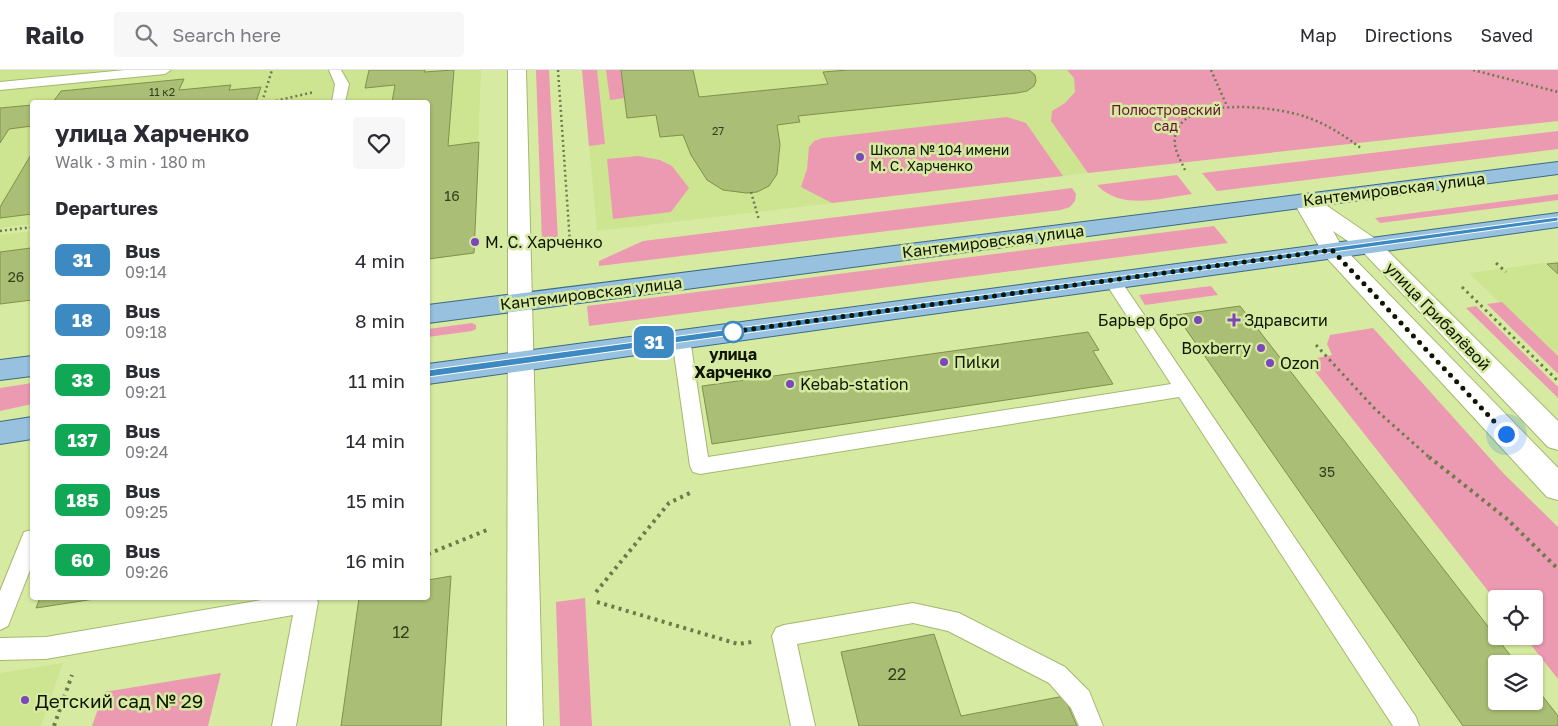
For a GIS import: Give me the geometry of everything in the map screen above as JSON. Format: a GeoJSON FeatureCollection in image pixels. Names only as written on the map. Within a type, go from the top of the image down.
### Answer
{"type":"FeatureCollection","features":[{"type":"Feature","properties":{"kind":"main road","name":"Кантемировская улица"},"geometry":{"type":"LineString","coordinates":[[430,314],[1558,168]]}},
{"type":"Feature","properties":{"kind":"main road"},"geometry":{"type":"LineString","coordinates":[[430,374],[1111,279],[1558,220]]}},
{"type":"Feature","properties":{"kind":"main road"},"geometry":{"type":"LineString","coordinates":[[0,370],[30,366]]}},
{"type":"Feature","properties":{"kind":"main road"},"geometry":{"type":"LineString","coordinates":[[0,433],[30,428]]}},
{"type":"Feature","properties":{"kind":"street"},"geometry":{"type":"LineString","coordinates":[[517,70],[525,726]]}},
{"type":"Feature","properties":{"kind":"street","name":"улица Грибалёвой"},"geometry":{"type":"LineString","coordinates":[[1304,201],[1369,245],[1558,439]]}},
{"type":"Feature","properties":{"kind":"street","name":"улица Грибалёвой"},"geometry":{"type":"LineString","coordinates":[[1304,201],[1332,250],[1558,488]]}},
{"type":"Feature","properties":{"kind":"lane"},"geometry":{"type":"LineString","coordinates":[[30,83],[39,70]]}},
{"type":"Feature","properties":{"kind":"lane"},"geometry":{"type":"LineString","coordinates":[[0,86],[165,70]]}},
{"type":"Feature","properties":{"kind":"lane"},"geometry":{"type":"LineString","coordinates":[[335,70],[342,84],[339,100]]}},
{"type":"Feature","properties":{"kind":"lane"},"geometry":{"type":"LineString","coordinates":[[1111,279],[1407,726]]}},
{"type":"Feature","properties":{"kind":"lane"},"geometry":{"type":"LineString","coordinates":[[681,339],[700,466],[1184,389]]}},
{"type":"Feature","properties":{"kind":"lane"},"geometry":{"type":"LineString","coordinates":[[0,619],[30,544]]}},
{"type":"Feature","properties":{"kind":"lane"},"geometry":{"type":"LineString","coordinates":[[0,649],[46,648],[307,602],[284,726]]}},
{"type":"Feature","properties":{"kind":"lane"},"geometry":{"type":"LineString","coordinates":[[803,726],[784,636],[913,613],[951,621],[1057,675],[1080,700],[1091,726]]}},
{"type":"Feature","properties":{"kind":"path"},"geometry":{"type":"LineString","coordinates":[[263,100],[272,70]]}},
{"type":"Feature","properties":{"kind":"path"},"geometry":{"type":"LineString","coordinates":[[558,70],[570,245]]}},
{"type":"Feature","properties":{"kind":"path"},"geometry":{"type":"LineString","coordinates":[[1211,70],[1227,106]]}},
{"type":"Feature","properties":{"kind":"path"},"geometry":{"type":"LineString","coordinates":[[1474,70],[1558,92]]}},
{"type":"Feature","properties":{"kind":"path"},"geometry":{"type":"LineString","coordinates":[[279,100],[342,84]]}},
{"type":"Feature","properties":{"kind":"path"},"geometry":{"type":"LineString","coordinates":[[1185,170],[1176,155],[1173,140],[1178,128],[1189,117],[1206,110],[1227,106],[1250,106],[1300,115],[1344,135],[1362,149]]}},
{"type":"Feature","properties":{"kind":"path"},"geometry":{"type":"LineString","coordinates":[[751,192],[759,220]]}},
{"type":"Feature","properties":{"kind":"path"},"geometry":{"type":"LineString","coordinates":[[0,231],[30,227]]}},
{"type":"Feature","properties":{"kind":"path"},"geometry":{"type":"LineString","coordinates":[[1496,263],[1506,272]]}},
{"type":"Feature","properties":{"kind":"path"},"geometry":{"type":"LineString","coordinates":[[1462,286],[1558,381]]}},
{"type":"Feature","properties":{"kind":"path"},"geometry":{"type":"LineString","coordinates":[[1316,345],[1351,387],[1415,445],[1489,503],[1558,569]]}},
{"type":"Feature","properties":{"kind":"path"},"geometry":{"type":"LineString","coordinates":[[596,592],[669,503],[710,483],[728,467],[728,461]]}},
{"type":"Feature","properties":{"kind":"path"},"geometry":{"type":"LineString","coordinates":[[430,553],[488,529]]}},
{"type":"Feature","properties":{"kind":"path"},"geometry":{"type":"LineString","coordinates":[[597,602],[738,644],[784,636]]}},
{"type":"Feature","properties":{"kind":"path"},"geometry":{"type":"LineString","coordinates":[[54,726],[84,641]]}},
{"type":"Feature","properties":{"kind":"shaded area"},"geometry":{"type":"Polygon","coordinates":[[[0,70],[481,70],[474,253],[430,259],[430,100],[30,100],[30,224],[0,228],[0,70]]]}},
{"type":"Feature","properties":{"kind":"shaded area","name":"Школа № 104 имени М. С. Харченко"},"geometry":{"type":"Polygon","coordinates":[[[582,70],[1146,70],[1138,167],[597,231],[582,70]]]}},
{"type":"Feature","properties":{"kind":"shaded area"},"geometry":{"type":"Polygon","coordinates":[[[30,231],[30,300],[0,304],[0,235],[30,231]]]}},
{"type":"Feature","properties":{"kind":"shaded area"},"geometry":{"type":"Polygon","coordinates":[[[1558,261],[1558,359],[1469,273],[1558,261]]]}},
{"type":"Feature","properties":{"kind":"shaded area","name":"Детский сад № 29"},"geometry":{"type":"Polygon","coordinates":[[[63,663],[41,726],[0,726],[0,673],[63,663]]]}},
{"type":"Feature","properties":{"kind":"green space"},"geometry":{"type":"Polygon","coordinates":[[[536,70],[549,70],[558,239],[542,241],[536,70]]]}},
{"type":"Feature","properties":{"kind":"green space"},"geometry":{"type":"Polygon","coordinates":[[[582,70],[597,70],[605,144],[589,146],[582,70]]]}},
{"type":"Feature","properties":{"kind":"green space"},"geometry":{"type":"Polygon","coordinates":[[[606,70],[621,70],[625,98],[610,100],[606,70]]]}},
{"type":"Feature","properties":{"kind":"green space","name":"Полюстровский сад"},"geometry":{"type":"Polygon","coordinates":[[[1067,70],[1558,70],[1558,121],[1088,173],[1051,121],[1052,111],[1065,103],[1075,92],[1074,78],[1067,70]]]}},
{"type":"Feature","properties":{"kind":"green space"},"geometry":{"type":"Polygon","coordinates":[[[1007,117],[1026,123],[1063,176],[832,203],[801,187],[807,169],[809,147],[814,141],[823,138],[1007,117]]]}},
{"type":"Feature","properties":{"kind":"green space"},"geometry":{"type":"Polygon","coordinates":[[[1558,131],[1558,149],[1217,191],[1202,173],[1558,131]]]}},
{"type":"Feature","properties":{"kind":"green space"},"geometry":{"type":"Polygon","coordinates":[[[638,156],[660,160],[672,166],[689,188],[671,212],[613,219],[607,159],[638,156]]]}},
{"type":"Feature","properties":{"kind":"green space"},"geometry":{"type":"Polygon","coordinates":[[[1177,175],[1192,194],[1155,200],[1129,200],[1107,193],[1097,185],[1177,175]]]}},
{"type":"Feature","properties":{"kind":"green space"},"geometry":{"type":"Polygon","coordinates":[[[1072,188],[1076,194],[1075,201],[1070,207],[1061,210],[599,266],[599,261],[643,241],[1072,188]]]}},
{"type":"Feature","properties":{"kind":"green space"},"geometry":{"type":"Polygon","coordinates":[[[1558,194],[1558,200],[1380,223],[1375,218],[1558,194]]]}},
{"type":"Feature","properties":{"kind":"green space"},"geometry":{"type":"Polygon","coordinates":[[[1214,226],[1228,243],[589,326],[587,306],[1214,226]]]}},
{"type":"Feature","properties":{"kind":"green space"},"geometry":{"type":"Polygon","coordinates":[[[1211,286],[1218,295],[1145,305],[1139,295],[1211,286]]]}},
{"type":"Feature","properties":{"kind":"green space"},"geometry":{"type":"Polygon","coordinates":[[[1502,302],[1558,356],[1558,374],[1487,304],[1502,302]]]}},
{"type":"Feature","properties":{"kind":"green space"},"geometry":{"type":"Polygon","coordinates":[[[1476,306],[1558,387],[1558,398],[1466,308],[1476,306]]]}},
{"type":"Feature","properties":{"kind":"green space"},"geometry":{"type":"Polygon","coordinates":[[[472,323],[476,325],[476,329],[472,331],[430,337],[430,329],[472,323]]]}},
{"type":"Feature","properties":{"kind":"green space"},"geometry":{"type":"Polygon","coordinates":[[[1373,328],[1504,474],[1558,527],[1558,679],[1543,660],[1543,655],[1539,655],[1531,645],[1543,645],[1543,590],[1488,591],[1306,360],[1332,355],[1327,344],[1330,335],[1373,328]]]}},
{"type":"Feature","properties":{"kind":"green space"},"geometry":{"type":"Polygon","coordinates":[[[30,383],[30,404],[0,411],[0,388],[30,383]]]}},
{"type":"Feature","properties":{"kind":"green space"},"geometry":{"type":"Polygon","coordinates":[[[585,598],[592,726],[560,726],[556,602],[585,598]]]}},
{"type":"Feature","properties":{"kind":"green space"},"geometry":{"type":"Polygon","coordinates":[[[221,673],[208,726],[92,726],[104,692],[221,673]]]}},
{"type":"Feature","properties":{"kind":"building"},"geometry":{"type":"Polygon","coordinates":[[[369,70],[425,70],[424,72],[454,70],[448,146],[479,142],[474,253],[430,259],[430,100],[392,100],[395,85],[365,88],[369,70]]]}},
{"type":"Feature","properties":{"kind":"building"},"geometry":{"type":"Polygon","coordinates":[[[621,70],[693,70],[699,97],[828,84],[823,72],[848,70],[1029,70],[1035,75],[1036,81],[1034,86],[1027,91],[1017,93],[798,116],[800,122],[777,125],[780,144],[777,174],[769,186],[757,192],[746,193],[723,190],[707,180],[691,155],[683,135],[660,137],[656,115],[627,118],[621,70]]]}},
{"type":"Feature","properties":{"kind":"building"},"geometry":{"type":"Polygon","coordinates":[[[184,79],[179,90],[231,85],[229,90],[261,87],[257,100],[54,100],[61,91],[184,79]]]}},
{"type":"Feature","properties":{"kind":"building"},"geometry":{"type":"Polygon","coordinates":[[[30,105],[30,126],[9,129],[0,143],[0,108],[30,105]]]}},
{"type":"Feature","properties":{"kind":"building"},"geometry":{"type":"Polygon","coordinates":[[[30,156],[30,214],[0,218],[0,207],[30,156]]]}},
{"type":"Feature","properties":{"kind":"building"},"geometry":{"type":"Polygon","coordinates":[[[30,248],[30,300],[0,304],[0,252],[30,248]]]}},
{"type":"Feature","properties":{"kind":"building"},"geometry":{"type":"Polygon","coordinates":[[[1558,263],[1558,274],[1547,264],[1558,263]]]}},
{"type":"Feature","properties":{"kind":"building"},"geometry":{"type":"Polygon","coordinates":[[[1240,306],[1488,627],[1488,645],[1502,645],[1510,655],[1488,655],[1488,710],[1543,710],[1543,697],[1558,716],[1558,726],[1463,726],[1176,315],[1240,306]]]}},
{"type":"Feature","properties":{"kind":"building"},"geometry":{"type":"Polygon","coordinates":[[[1088,332],[1099,350],[1093,351],[1113,384],[712,444],[702,386],[1088,332]]]}},
{"type":"Feature","properties":{"kind":"building"},"geometry":{"type":"Polygon","coordinates":[[[451,576],[441,726],[341,726],[359,600],[430,600],[430,580],[451,576]]]}},
{"type":"Feature","properties":{"kind":"building"},"geometry":{"type":"Polygon","coordinates":[[[39,600],[88,600],[36,608],[39,600]]]}},
{"type":"Feature","properties":{"kind":"building"},"geometry":{"type":"Polygon","coordinates":[[[934,634],[961,716],[1064,696],[1077,726],[859,726],[841,652],[934,634]]]}},
{"type":"Feature","properties":{"kind":"bus line","name":"31"},"geometry":{"type":"LineString","coordinates":[[430,374],[1558,220]]}},
{"type":"Feature","properties":{"kind":"place","name":"Школа № 104 имени М. С. Харченко"},"geometry":{"type":"Point","coordinates":[860,157]}},
{"type":"Feature","properties":{"kind":"place","name":"М. С. Харченко"},"geometry":{"type":"Point","coordinates":[475,242]}},
{"type":"Feature","properties":{"kind":"place","name":"Барьер бро"},"geometry":{"type":"Point","coordinates":[1198,320]}},
{"type":"Feature","properties":{"kind":"place","name":"Здравсити"},"geometry":{"type":"Point","coordinates":[1234,320]}},
{"type":"Feature","properties":{"kind":"place","name":"улица Харченко"},"geometry":{"type":"Point","coordinates":[733,332]}},
{"type":"Feature","properties":{"kind":"place","name":"Boxberry"},"geometry":{"type":"Point","coordinates":[1261,348]}},
{"type":"Feature","properties":{"kind":"place","name":"Пиlки"},"geometry":{"type":"Point","coordinates":[944,362]}},
{"type":"Feature","properties":{"kind":"place","name":"Ozon"},"geometry":{"type":"Point","coordinates":[1270,363]}},
{"type":"Feature","properties":{"kind":"place","name":"Kebab-station"},"geometry":{"type":"Point","coordinates":[790,384]}},
{"type":"Feature","properties":{"kind":"place","name":"Детский сад № 29"},"geometry":{"type":"Point","coordinates":[25,700]}},
{"type":"Feature","properties":{"kind":"route"},"geometry":{"type":"LineString","coordinates":[[733,332],[730,332],[1332,250],[1506,434]]}}]}
